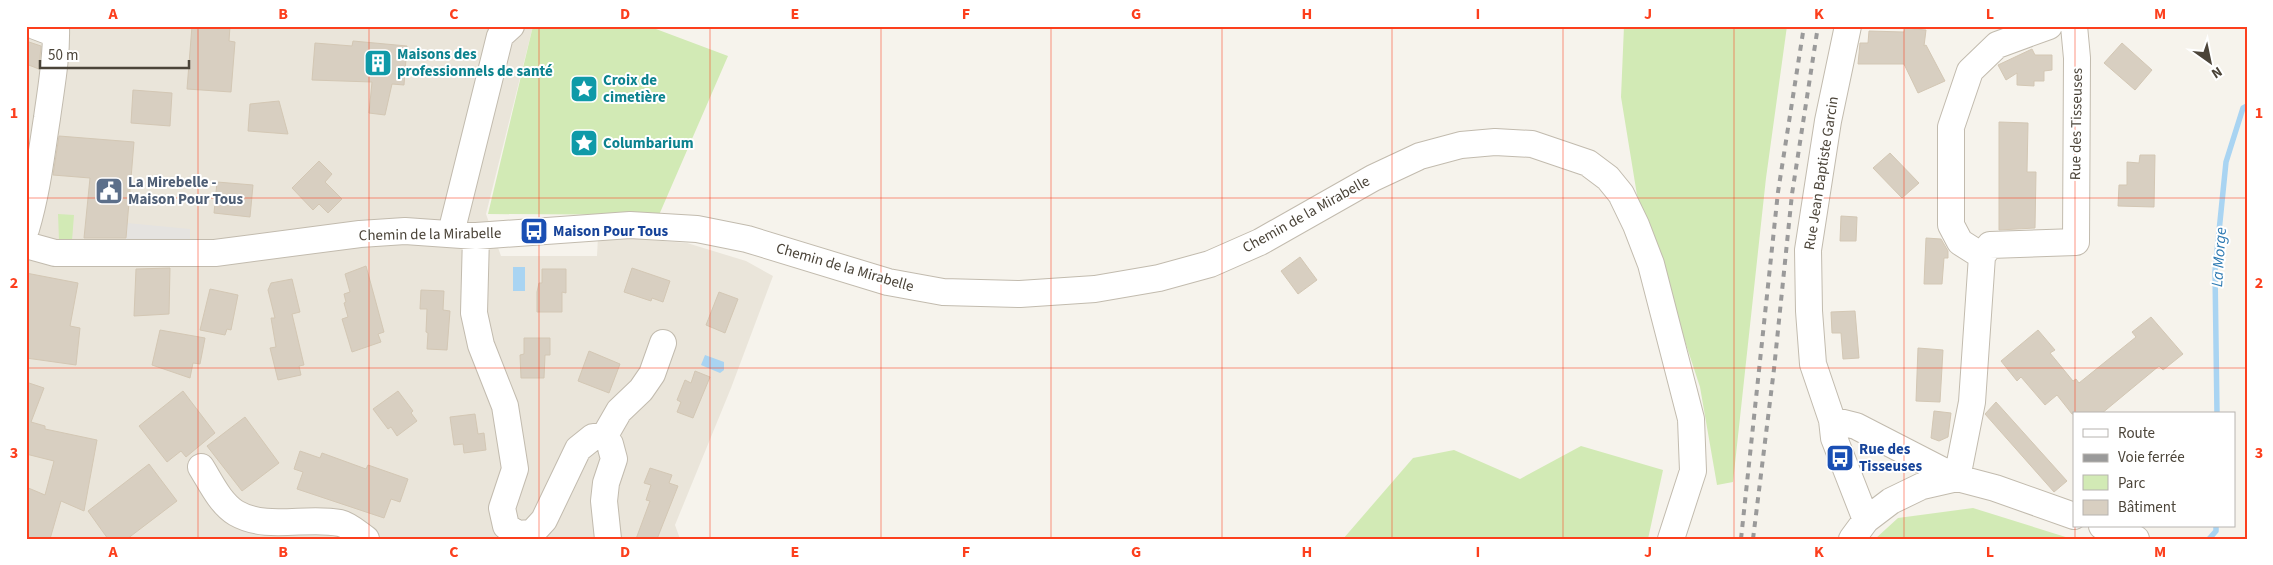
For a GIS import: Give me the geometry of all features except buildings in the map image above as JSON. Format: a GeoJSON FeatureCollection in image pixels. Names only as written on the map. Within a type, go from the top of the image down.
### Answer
{"type":"FeatureCollection","features":[{"type":"Feature","properties":{"kind":"street"},"geometry":{"type":"LineString","coordinates":[[451,233],[500,36],[510,26]]}},
{"type":"Feature","properties":{"kind":"street","name":"Rue Jean Baptiste Garcin"},"geometry":{"type":"LineString","coordinates":[[1848,26],[1828,121],[1808,250],[1809,312],[1813,364],[1832,420],[1834,438],[1859,529]]}},
{"type":"Feature","properties":{"kind":"street"},"geometry":{"type":"LineString","coordinates":[[1957,478],[1972,402],[1982,256],[1960,242],[1951,225],[1951,127],[1970,71],[1997,46],[2049,26]]}},
{"type":"Feature","properties":{"kind":"street","name":"Rue des Tisseuses"},"geometry":{"type":"LineString","coordinates":[[1982,256],[1990,245],[2076,242],[2077,58],[2074,26]]}},
{"type":"Feature","properties":{"kind":"street"},"geometry":{"type":"LineString","coordinates":[[26,229],[35,198],[55,61],[49,29]]}},
{"type":"Feature","properties":{"kind":"street","name":"Chemin de la Mirabelle"},"geometry":{"type":"LineString","coordinates":[[26,245],[55,253],[215,253],[360,234],[405,231],[476,236],[630,225],[697,229],[747,239],[888,282],[943,292],[1020,294],[1095,289],[1159,278],[1210,264],[1260,242],[1373,178],[1420,156],[1461,145],[1495,142],[1532,144],[1588,163],[1608,178],[1621,194],[1629,209],[1650,264],[1691,419],[1693,470],[1671,539]]}},
{"type":"Feature","properties":{"kind":"street"},"geometry":{"type":"LineString","coordinates":[[476,236],[474,313],[481,345],[505,406],[515,469],[507,486],[502,508],[506,526],[517,534],[532,533],[544,520],[578,449],[593,437],[604,437],[610,444],[614,459],[606,483],[604,501],[608,539]]}},
{"type":"Feature","properties":{"kind":"street"},"geometry":{"type":"LineString","coordinates":[[604,437],[620,411],[641,390],[652,374],[663,343]]}},
{"type":"Feature","properties":{"kind":"street"},"geometry":{"type":"LineString","coordinates":[[1832,420],[1856,426],[1957,478],[1995,488],[2073,516]]}},
{"type":"Feature","properties":{"kind":"street"},"geometry":{"type":"LineString","coordinates":[[201,467],[223,502],[237,514],[263,522],[341,523],[366,539]]}},
{"type":"Feature","properties":{"kind":"street"},"geometry":{"type":"LineString","coordinates":[[1859,529],[1891,500],[1922,486],[1957,478]]}},
{"type":"Feature","properties":{"kind":"street"},"geometry":{"type":"LineString","coordinates":[[2107,528],[2136,539]]}},
{"type":"Feature","properties":{"kind":"shaded area"},"geometry":{"type":"Polygon","coordinates":[[[26,26],[533,26],[486,214],[501,256],[597,256],[598,236],[687,243],[746,261],[773,276],[731,388],[675,525],[680,539],[26,539],[26,26]]]}},
{"type":"Feature","properties":{"kind":"shaded area"},"geometry":{"type":"Polygon","coordinates":[[[127,223],[190,229],[190,244],[126,239],[127,223]]]}},
{"type":"Feature","properties":{"kind":"green space"},"geometry":{"type":"Polygon","coordinates":[[[533,26],[648,26],[728,56],[659,215],[488,214],[533,26]]]}},
{"type":"Feature","properties":{"kind":"green space"},"geometry":{"type":"Polygon","coordinates":[[[1624,26],[1787,26],[1766,178],[1733,482],[1717,485],[1700,387],[1637,195],[1621,97],[1624,26]]]}},
{"type":"Feature","properties":{"kind":"green space"},"geometry":{"type":"Polygon","coordinates":[[[58,214],[74,215],[72,241],[59,240],[58,214]]]}},
{"type":"Feature","properties":{"kind":"green space"},"geometry":{"type":"Polygon","coordinates":[[[1581,446],[1663,470],[1648,539],[1343,539],[1413,458],[1454,450],[1520,479],[1581,446]]]}},
{"type":"Feature","properties":{"kind":"green space"},"geometry":{"type":"Polygon","coordinates":[[[1973,508],[2072,539],[1875,539],[1898,518],[1973,508]]]}},
{"type":"Feature","properties":{"kind":"water"},"geometry":{"type":"Polygon","coordinates":[[[513,267],[525,267],[525,291],[513,291],[513,267]]]}},
{"type":"Feature","properties":{"kind":"water"},"geometry":{"type":"Polygon","coordinates":[[[705,355],[724,362],[724,370],[720,373],[701,365],[705,355]]]}},
{"type":"Feature","properties":{"kind":"waterway","name":"La Morge"},"geometry":{"type":"LineString","coordinates":[[2217,412],[2215,271],[2226,162],[2243,108],[2247,106]]}},
{"type":"Feature","properties":{"kind":"waterway","name":"La Morge"},"geometry":{"type":"LineString","coordinates":[[2209,539],[2216,531],[2216,528]]}},
{"type":"Feature","properties":{"kind":"railway"},"geometry":{"type":"LineString","coordinates":[[1741,539],[1778,192],[1804,26]]}},
{"type":"Feature","properties":{"kind":"railway"},"geometry":{"type":"LineString","coordinates":[[1753,539],[1774,369],[1792,194],[1818,26]]}},
{"type":"Feature","properties":{"kind":"place","name":"Maisons des professionnels de santé"},"geometry":{"type":"Point","coordinates":[378,63]}},
{"type":"Feature","properties":{"kind":"place","name":"Croix de cimetière"},"geometry":{"type":"Point","coordinates":[584,89]}},
{"type":"Feature","properties":{"kind":"place","name":"Columbarium"},"geometry":{"type":"Point","coordinates":[584,143]}},
{"type":"Feature","properties":{"kind":"place","name":"La Mirebelle - Maison Pour Tous"},"geometry":{"type":"Point","coordinates":[109,191]}},
{"type":"Feature","properties":{"kind":"place","name":"Maison Pour Tous"},"geometry":{"type":"Point","coordinates":[534,231]}},
{"type":"Feature","properties":{"kind":"place","name":"Rue des Tisseuses"},"geometry":{"type":"Point","coordinates":[1840,458]}}]}
